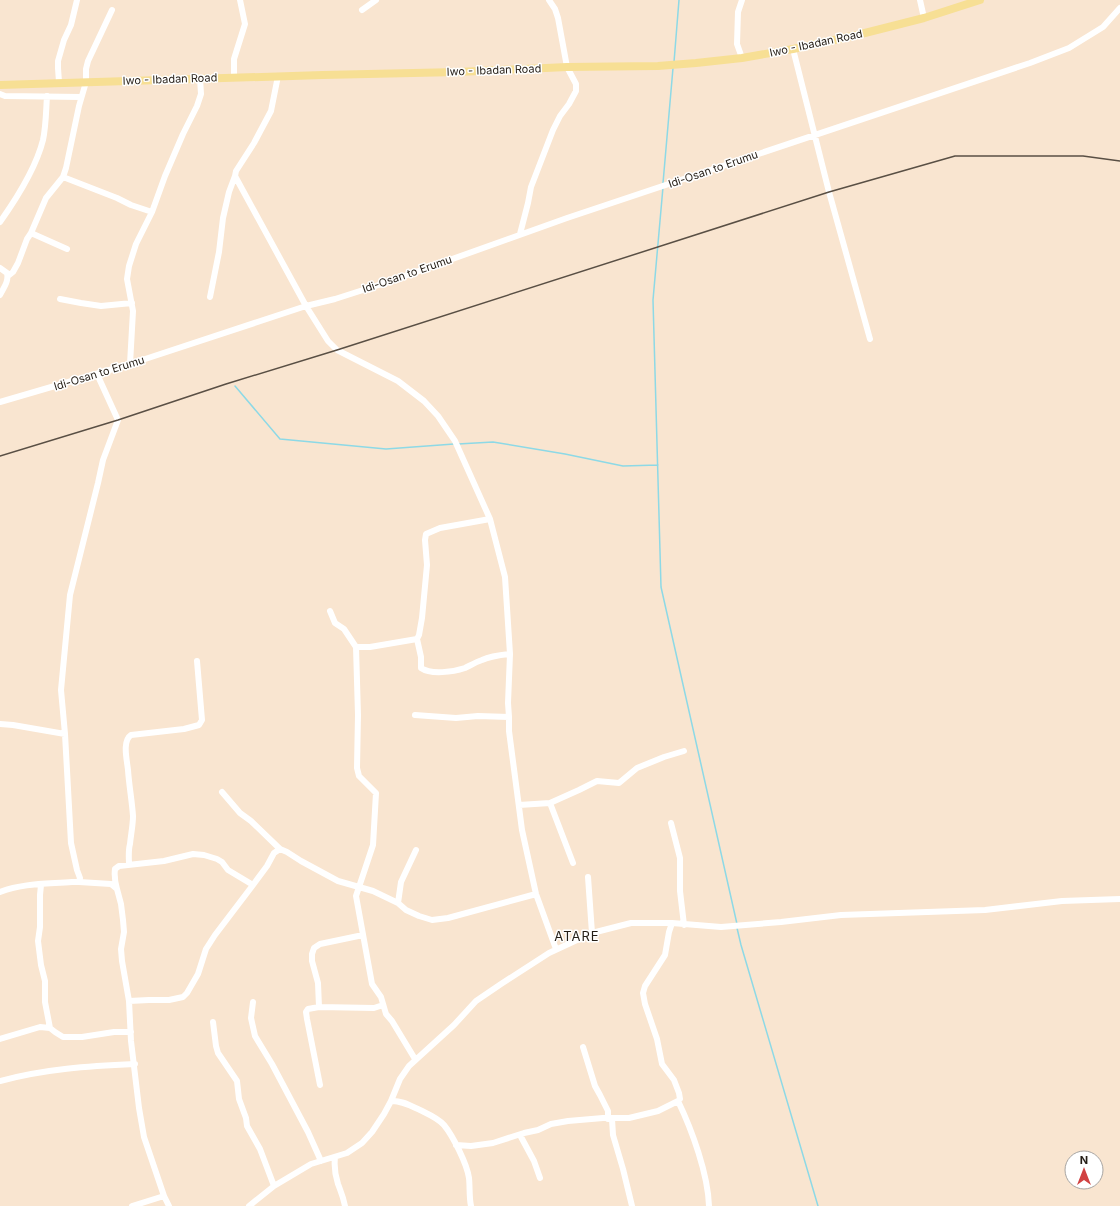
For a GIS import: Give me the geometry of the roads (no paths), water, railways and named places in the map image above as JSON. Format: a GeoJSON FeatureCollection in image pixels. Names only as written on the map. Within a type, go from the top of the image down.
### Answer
{"type":"FeatureCollection","features":[{"type":"Feature","properties":{"kind":"main road","name":"Iwo - Ibadan Road"},"geometry":{"type":"LineString","coordinates":[[0,85],[234,77],[458,72],[567,67],[658,66],[696,63],[742,58],[793,49],[924,18],[980,0]]}},
{"type":"Feature","properties":{"kind":"street"},"geometry":{"type":"LineString","coordinates":[[59,82],[58,61],[64,40],[71,25],[77,0]]}},
{"type":"Feature","properties":{"kind":"street"},"geometry":{"type":"LineString","coordinates":[[234,77],[234,59],[244,24],[240,0]]}},
{"type":"Feature","properties":{"kind":"street"},"geometry":{"type":"LineString","coordinates":[[362,10],[376,0]]}},
{"type":"Feature","properties":{"kind":"street"},"geometry":{"type":"LineString","coordinates":[[520,234],[531,187],[553,130],[576,90],[576,84],[567,67],[560,25],[555,9],[549,0]]}},
{"type":"Feature","properties":{"kind":"street"},"geometry":{"type":"LineString","coordinates":[[555,9],[556,0]]}},
{"type":"Feature","properties":{"kind":"street"},"geometry":{"type":"LineString","coordinates":[[742,0],[738,12],[737,44],[742,58]]}},
{"type":"Feature","properties":{"kind":"street"},"geometry":{"type":"LineString","coordinates":[[920,0],[924,18]]}},
{"type":"Feature","properties":{"kind":"street","name":"Idi-Osan to Erumu"},"geometry":{"type":"LineString","coordinates":[[0,402],[130,364],[306,306],[335,299],[388,282],[520,234],[988,77],[1069,48],[1103,27],[1120,8]]}},
{"type":"Feature","properties":{"kind":"street"},"geometry":{"type":"LineString","coordinates":[[0,294],[8,280],[8,276],[13,272],[18,263],[27,239],[46,198],[63,177],[69,157],[81,96],[86,82],[86,69],[88,61],[112,10]]}},
{"type":"Feature","properties":{"kind":"street"},"geometry":{"type":"LineString","coordinates":[[793,49],[812,136],[870,339]]}},
{"type":"Feature","properties":{"kind":"street"},"geometry":{"type":"LineString","coordinates":[[210,297],[219,252],[222,218],[229,192],[236,171],[271,112],[278,76]]}},
{"type":"Feature","properties":{"kind":"street"},"geometry":{"type":"LineString","coordinates":[[130,364],[132,303],[127,279],[129,266],[136,244],[152,212],[165,176],[197,106],[201,94],[200,78]]}},
{"type":"Feature","properties":{"kind":"street"},"geometry":{"type":"LineString","coordinates":[[0,94],[4,96],[81,96]]}},
{"type":"Feature","properties":{"kind":"street"},"geometry":{"type":"LineString","coordinates":[[0,222],[17,196],[38,156],[43,138],[47,96]]}},
{"type":"Feature","properties":{"kind":"street"},"geometry":{"type":"LineString","coordinates":[[235,176],[306,306],[328,341],[337,350],[398,381],[424,401],[438,416],[455,441],[490,519],[505,577],[510,654],[508,703],[509,731],[518,804],[536,894],[556,949]]}},
{"type":"Feature","properties":{"kind":"street"},"geometry":{"type":"LineString","coordinates":[[63,177],[117,198],[130,205],[152,212]]}},
{"type":"Feature","properties":{"kind":"street"},"geometry":{"type":"LineString","coordinates":[[31,233],[67,249]]}},
{"type":"Feature","properties":{"kind":"street"},"geometry":{"type":"LineString","coordinates":[[0,268],[7,273],[8,276]]}},
{"type":"Feature","properties":{"kind":"street"},"geometry":{"type":"LineString","coordinates":[[60,299],[101,306],[132,303]]}},
{"type":"Feature","properties":{"kind":"street"},"geometry":{"type":"LineString","coordinates":[[80,882],[71,843],[62,690],[70,595],[103,460],[118,420],[97,374]]}},
{"type":"Feature","properties":{"kind":"street"},"geometry":{"type":"LineString","coordinates":[[490,519],[440,528],[426,534],[427,565],[422,618],[417,639],[422,668],[426,671],[443,672],[464,668],[483,659],[510,654]]}},
{"type":"Feature","properties":{"kind":"street"},"geometry":{"type":"LineString","coordinates":[[330,611],[335,623],[344,629],[356,647],[355,655],[358,715],[357,768],[359,776],[376,794],[373,846],[356,896],[372,984],[381,997],[386,1014],[416,1059]]}},
{"type":"Feature","properties":{"kind":"street"},"geometry":{"type":"LineString","coordinates":[[356,647],[417,639]]}},
{"type":"Feature","properties":{"kind":"street"},"geometry":{"type":"LineString","coordinates":[[129,865],[129,845],[133,816],[126,740],[131,735],[184,729],[200,725],[202,720],[197,661]]}},
{"type":"Feature","properties":{"kind":"street"},"geometry":{"type":"LineString","coordinates":[[415,715],[456,718],[509,716]]}},
{"type":"Feature","properties":{"kind":"street"},"geometry":{"type":"LineString","coordinates":[[0,724],[65,734]]}},
{"type":"Feature","properties":{"kind":"street"},"geometry":{"type":"LineString","coordinates":[[518,804],[550,802],[597,781],[619,783],[637,768],[684,751]]}},
{"type":"Feature","properties":{"kind":"street"},"geometry":{"type":"LineString","coordinates":[[222,792],[240,813],[251,821],[280,849],[338,881],[373,891],[398,903],[406,910],[419,916],[432,920],[448,918],[536,894]]}},
{"type":"Feature","properties":{"kind":"street"},"geometry":{"type":"LineString","coordinates":[[550,802],[573,863]]}},
{"type":"Feature","properties":{"kind":"street"},"geometry":{"type":"LineString","coordinates":[[671,823],[680,858],[680,891],[684,925]]}},
{"type":"Feature","properties":{"kind":"street"},"geometry":{"type":"LineString","coordinates":[[129,1001],[169,1000],[183,998],[198,974],[209,944],[253,885],[274,853],[280,849]]}},
{"type":"Feature","properties":{"kind":"street"},"geometry":{"type":"LineString","coordinates":[[398,903],[401,882],[416,850]]}},
{"type":"Feature","properties":{"kind":"street"},"geometry":{"type":"LineString","coordinates":[[169,1206],[164,1196],[144,1137],[139,1108],[135,1064],[131,1041],[129,1001],[122,961],[121,949],[124,932],[123,920],[121,904],[114,877],[115,869],[119,866],[164,861],[193,854],[204,855],[222,862],[228,870],[253,885]]}},
{"type":"Feature","properties":{"kind":"street"},"geometry":{"type":"LineString","coordinates":[[588,877],[592,933]]}},
{"type":"Feature","properties":{"kind":"street"},"geometry":{"type":"LineString","coordinates":[[0,892],[27,885],[72,882],[111,884],[117,889]]}},
{"type":"Feature","properties":{"kind":"street"},"geometry":{"type":"LineString","coordinates":[[41,885],[40,927],[38,940],[41,965],[45,981],[45,1002],[50,1028]]}},
{"type":"Feature","properties":{"kind":"street"},"geometry":{"type":"LineString","coordinates":[[252,1205],[274,1186],[311,1164],[346,1153],[362,1143],[372,1132],[391,1101],[400,1080],[409,1066],[454,1025],[476,1002],[556,949],[592,933],[631,923],[672,923],[719,927],[841,915],[984,910],[1062,900],[1120,899]]}},
{"type":"Feature","properties":{"kind":"street"},"geometry":{"type":"LineString","coordinates":[[672,923],[665,955],[645,986],[643,993],[645,1004],[657,1039],[662,1064],[674,1080],[679,1093],[680,1099],[678,1101],[693,1134],[704,1173],[709,1206]]}},
{"type":"Feature","properties":{"kind":"street"},"geometry":{"type":"LineString","coordinates":[[319,1007],[318,983],[312,961],[314,948],[320,944],[363,935]]}},
{"type":"Feature","properties":{"kind":"street"},"geometry":{"type":"LineString","coordinates":[[253,1002],[250,1018],[255,1036],[272,1064],[308,1132],[320,1161]]}},
{"type":"Feature","properties":{"kind":"street"},"geometry":{"type":"LineString","coordinates":[[320,1084],[306,1012],[308,1009],[319,1007],[374,1008],[383,1005]]}},
{"type":"Feature","properties":{"kind":"street"},"geometry":{"type":"LineString","coordinates":[[214,1022],[218,1053],[237,1081],[239,1099],[244,1111],[247,1126],[260,1149],[274,1186]]}},
{"type":"Feature","properties":{"kind":"street"},"geometry":{"type":"LineString","coordinates":[[0,1039],[40,1027],[50,1028],[63,1036],[131,1032]]}},
{"type":"Feature","properties":{"kind":"street"},"geometry":{"type":"LineString","coordinates":[[583,1047],[595,1086],[608,1111],[613,1136],[632,1206]]}},
{"type":"Feature","properties":{"kind":"street"},"geometry":{"type":"LineString","coordinates":[[0,1081],[52,1070],[98,1065],[135,1064]]}},
{"type":"Feature","properties":{"kind":"street"},"geometry":{"type":"LineString","coordinates":[[391,1101],[397,1100],[410,1105],[444,1125],[464,1162],[469,1177],[471,1206]]}},
{"type":"Feature","properties":{"kind":"street"},"geometry":{"type":"LineString","coordinates":[[456,1145],[471,1146],[493,1143],[538,1130],[551,1124],[563,1122],[603,1118],[629,1118],[658,1111],[678,1101]]}},
{"type":"Feature","properties":{"kind":"street"},"geometry":{"type":"LineString","coordinates":[[520,1135],[534,1161],[540,1178]]}},
{"type":"Feature","properties":{"kind":"street"},"geometry":{"type":"LineString","coordinates":[[335,1157],[336,1176],[345,1206]]}},
{"type":"Feature","properties":{"kind":"street"},"geometry":{"type":"LineString","coordinates":[[132,1206],[164,1196]]}},
{"type":"Feature","properties":{"kind":"waterway"},"geometry":{"type":"LineString","coordinates":[[674,62],[679,0]]}},
{"type":"Feature","properties":{"kind":"waterway"},"geometry":{"type":"LineString","coordinates":[[663,183],[673,68]]}},
{"type":"Feature","properties":{"kind":"waterway"},"geometry":{"type":"LineString","coordinates":[[663,187],[653,300],[661,587],[737,924]]}},
{"type":"Feature","properties":{"kind":"waterway"},"geometry":{"type":"LineString","coordinates":[[235,386],[280,439],[386,449],[454,444]]}},
{"type":"Feature","properties":{"kind":"waterway"},"geometry":{"type":"LineString","coordinates":[[458,444],[493,442],[565,454],[623,466],[658,465]]}},
{"type":"Feature","properties":{"kind":"waterway"},"geometry":{"type":"LineString","coordinates":[[737,928],[818,1206]]}},
{"type":"Feature","properties":{"kind":"railway"},"geometry":{"type":"LineString","coordinates":[[0,456],[118,420],[226,384],[337,350],[829,192],[955,156],[1083,156],[1120,161]]}},
{"type":"Feature","properties":{"kind":"district","name":"ATARE"},"geometry":{"type":"Point","coordinates":[577,936]}}]}
